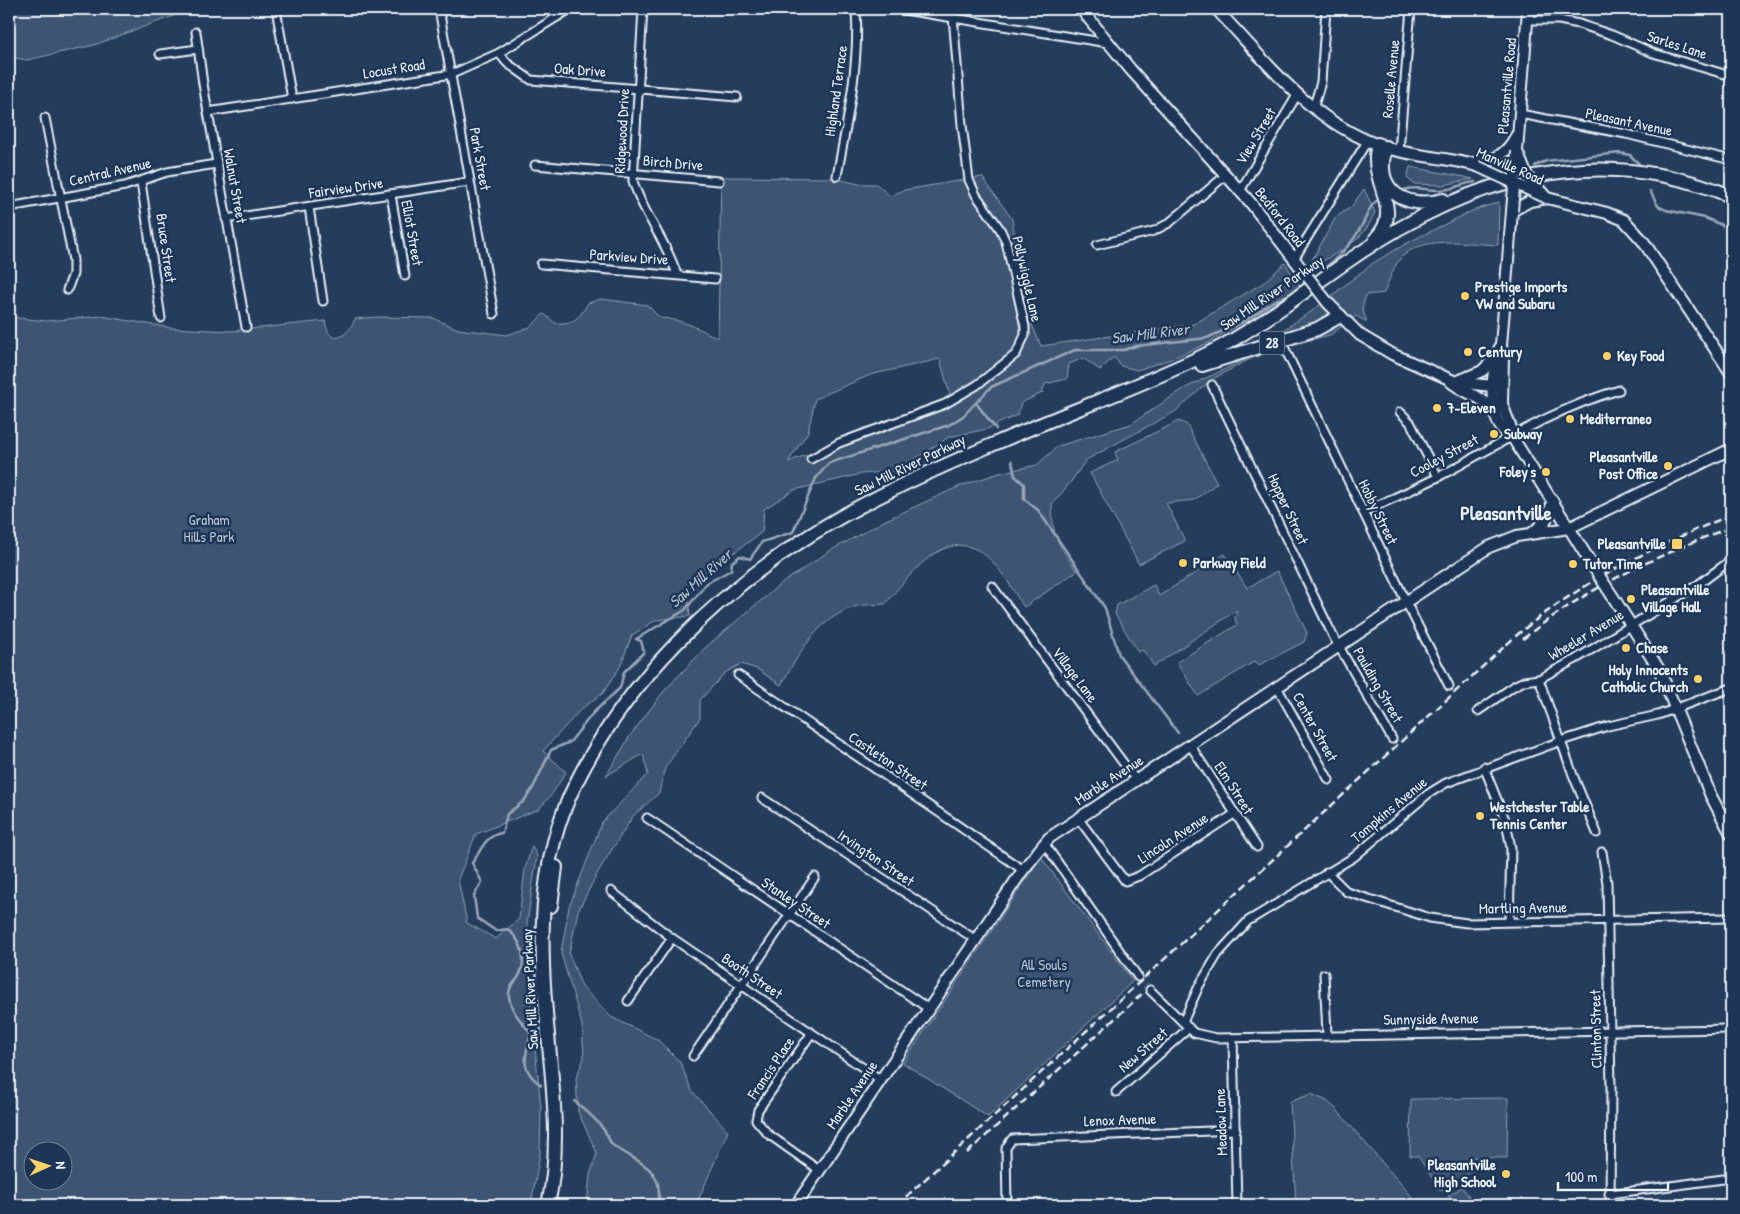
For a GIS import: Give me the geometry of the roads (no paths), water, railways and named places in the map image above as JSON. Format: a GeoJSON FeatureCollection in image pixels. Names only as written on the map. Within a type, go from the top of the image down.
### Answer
{"type":"FeatureCollection","features":[{"type":"Feature","properties":{"kind":"highway"},"geometry":{"type":"LineString","coordinates":[[1377,144],[1385,180],[1392,190],[1405,200],[1416,204],[1428,203],[1472,193]]}},
{"type":"Feature","properties":{"kind":"highway"},"geometry":{"type":"LineString","coordinates":[[1364,249],[1382,231],[1388,216],[1388,207],[1375,170],[1377,144]]}},
{"type":"Feature","properties":{"kind":"highway","name":"Saw Mill River Parkway"},"geometry":{"type":"LineString","coordinates":[[548,1205],[553,1180],[556,1140],[542,966],[542,912],[549,858],[565,806],[579,777],[614,720],[647,678],[682,638],[742,584],[784,552],[824,527],[924,474],[1220,347],[1272,316],[1364,249],[1411,222],[1472,193],[1533,175],[1598,169],[1658,174],[1691,182],[1731,196]]}},
{"type":"Feature","properties":{"kind":"highway","name":"Saw Mill River Parkway"},"geometry":{"type":"LineString","coordinates":[[557,1205],[563,1168],[565,1128],[551,967],[550,927],[555,874],[563,839],[578,797],[604,750],[640,699],[668,665],[713,620],[768,574],[823,537],[930,481],[1202,365],[1261,332],[1349,269],[1400,237],[1453,209],[1497,192],[1562,178],[1622,177],[1675,186],[1731,204]]}},
{"type":"Feature","properties":{"kind":"highway","name":"28"},"geometry":{"type":"LineString","coordinates":[[1202,365],[1317,328],[1340,316]]}},
{"type":"Feature","properties":{"kind":"main road","name":"Bedford Road"},"geometry":{"type":"LineString","coordinates":[[1081,9],[1108,43],[1240,191],[1328,303],[1360,335],[1376,346],[1452,381],[1497,386]]}},
{"type":"Feature","properties":{"kind":"main road","name":"Manville Road"},"geometry":{"type":"LineString","coordinates":[[1216,9],[1296,96],[1313,109],[1377,144],[1399,151],[1475,164],[1547,198],[1607,212],[1629,224],[1643,241],[1731,373]]}},
{"type":"Feature","properties":{"kind":"main road","name":"Pleasantville Road"},"geometry":{"type":"LineString","coordinates":[[1497,386],[1503,357],[1501,345],[1514,183],[1512,150],[1518,130],[1520,114],[1528,9]]}},
{"type":"Feature","properties":{"kind":"main road"},"geometry":{"type":"LineString","coordinates":[[1475,164],[1492,160],[1512,150],[1526,174],[1547,198]]}},
{"type":"Feature","properties":{"kind":"main road"},"geometry":{"type":"LineString","coordinates":[[1512,211],[1530,200],[1547,198]]}},
{"type":"Feature","properties":{"kind":"main road","name":"Pleasantville Road"},"geometry":{"type":"LineString","coordinates":[[1497,386],[1495,358],[1501,345]]}},
{"type":"Feature","properties":{"kind":"main road"},"geometry":{"type":"LineString","coordinates":[[1495,358],[1482,371],[1452,381],[1458,388],[1486,402],[1505,432],[1511,435],[1589,560],[1632,624],[1660,671],[1711,796],[1731,834]]}},
{"type":"Feature","properties":{"kind":"main road"},"geometry":{"type":"LineString","coordinates":[[1497,386],[1493,404],[1497,417]]}},
{"type":"Feature","properties":{"kind":"main road"},"geometry":{"type":"LineString","coordinates":[[1497,386],[1503,410],[1511,428],[1511,435]]}},
{"type":"Feature","properties":{"kind":"main road","name":"Marble Avenue"},"geometry":{"type":"LineString","coordinates":[[796,1205],[1023,870],[1044,843],[1078,818],[1489,547],[1531,533],[1569,528],[1728,452]]}},
{"type":"Feature","properties":{"kind":"main road"},"geometry":{"type":"LineString","coordinates":[[1531,533],[1545,522],[1553,502]]}},
{"type":"Feature","properties":{"kind":"street"},"geometry":{"type":"LineString","coordinates":[[276,9],[292,99]]}},
{"type":"Feature","properties":{"kind":"street","name":"Park Street"},"geometry":{"type":"LineString","coordinates":[[439,9],[494,314]]}},
{"type":"Feature","properties":{"kind":"street","name":"Locust Road"},"geometry":{"type":"LineString","coordinates":[[208,112],[452,74],[500,53],[570,9]]}},
{"type":"Feature","properties":{"kind":"street","name":"Ridgewood Drive"},"geometry":{"type":"LineString","coordinates":[[643,9],[633,173],[638,199],[672,255],[678,275]]}},
{"type":"Feature","properties":{"kind":"street","name":"Highland Terrace"},"geometry":{"type":"LineString","coordinates":[[837,176],[852,90],[858,28],[856,9]]}},
{"type":"Feature","properties":{"kind":"street"},"geometry":{"type":"LineString","coordinates":[[898,9],[953,16],[1108,43]]}},
{"type":"Feature","properties":{"kind":"street"},"geometry":{"type":"LineString","coordinates":[[1313,109],[1321,82],[1326,9]]}},
{"type":"Feature","properties":{"kind":"street","name":"Roselle Avenue"},"geometry":{"type":"LineString","coordinates":[[1399,151],[1411,9]]}},
{"type":"Feature","properties":{"kind":"street","name":"Pollywiggle Lane"},"geometry":{"type":"LineString","coordinates":[[811,459],[839,443],[945,404],[977,385],[1016,354],[1025,335],[1006,242],[1000,229],[976,195],[969,180],[962,125],[953,16]]}},
{"type":"Feature","properties":{"kind":"street","name":"Sarles Lane"},"geometry":{"type":"LineString","coordinates":[[1527,20],[1558,20],[1579,24],[1612,35],[1653,54],[1731,76]]}},
{"type":"Feature","properties":{"kind":"street","name":"Walnut Street"},"geometry":{"type":"LineString","coordinates":[[196,32],[216,164],[246,327]]}},
{"type":"Feature","properties":{"kind":"street"},"geometry":{"type":"LineString","coordinates":[[160,54],[198,49]]}},
{"type":"Feature","properties":{"kind":"street","name":"Oak Drive"},"geometry":{"type":"LineString","coordinates":[[500,53],[506,63],[531,80],[737,97]]}},
{"type":"Feature","properties":{"kind":"street","name":"View Street"},"geometry":{"type":"LineString","coordinates":[[1240,191],[1296,96]]}},
{"type":"Feature","properties":{"kind":"street","name":"Pleasant Avenue"},"geometry":{"type":"LineString","coordinates":[[1520,114],[1626,134],[1731,160]]}},
{"type":"Feature","properties":{"kind":"street"},"geometry":{"type":"LineString","coordinates":[[46,118],[72,260],[73,274],[68,290]]}},
{"type":"Feature","properties":{"kind":"street"},"geometry":{"type":"LineString","coordinates":[[1294,259],[1377,144]]}},
{"type":"Feature","properties":{"kind":"street","name":"Central Avenue"},"geometry":{"type":"LineString","coordinates":[[9,207],[141,182],[167,172],[216,164]]}},
{"type":"Feature","properties":{"kind":"street","name":"Birch Drive"},"geometry":{"type":"LineString","coordinates":[[535,165],[719,181]]}},
{"type":"Feature","properties":{"kind":"street"},"geometry":{"type":"LineString","coordinates":[[1097,245],[1154,231],[1168,223],[1226,175]]}},
{"type":"Feature","properties":{"kind":"street","name":"Bruce Street"},"geometry":{"type":"LineString","coordinates":[[141,182],[162,318]]}},
{"type":"Feature","properties":{"kind":"street","name":"Fairview Drive"},"geometry":{"type":"LineString","coordinates":[[226,220],[391,196],[469,182]]}},
{"type":"Feature","properties":{"kind":"street","name":"Elliot Street"},"geometry":{"type":"LineString","coordinates":[[391,196],[405,276]]}},
{"type":"Feature","properties":{"kind":"street"},"geometry":{"type":"LineString","coordinates":[[309,207],[323,301]]}},
{"type":"Feature","properties":{"kind":"street","name":"Parkview Drive"},"geometry":{"type":"LineString","coordinates":[[541,264],[678,275],[715,280]]}},
{"type":"Feature","properties":{"kind":"street","name":"Hobby Street"},"geometry":{"type":"LineString","coordinates":[[1285,349],[1406,602],[1449,686]]}},
{"type":"Feature","properties":{"kind":"street","name":"Hopper Street"},"geometry":{"type":"LineString","coordinates":[[1212,384],[1338,646]]}},
{"type":"Feature","properties":{"kind":"street","name":"Cooley Street"},"geometry":{"type":"LineString","coordinates":[[1364,512],[1438,477],[1511,435],[1581,401],[1619,390]]}},
{"type":"Feature","properties":{"kind":"street"},"geometry":{"type":"LineString","coordinates":[[1400,412],[1410,422],[1438,477]]}},
{"type":"Feature","properties":{"kind":"street","name":"Wheeler Avenue"},"geometry":{"type":"LineString","coordinates":[[1478,711],[1514,686],[1524,681],[1539,679],[1632,624],[1699,584],[1731,560]]}},
{"type":"Feature","properties":{"kind":"street","name":"Village Lane"},"geometry":{"type":"LineString","coordinates":[[992,586],[1136,780]]}},
{"type":"Feature","properties":{"kind":"street","name":"Paulding Street"},"geometry":{"type":"LineString","coordinates":[[1338,646],[1392,739]]}},
{"type":"Feature","properties":{"kind":"street","name":"Castleton Street"},"geometry":{"type":"LineString","coordinates":[[738,675],[1023,870]]}},
{"type":"Feature","properties":{"kind":"street"},"geometry":{"type":"LineString","coordinates":[[1539,679],[1597,833]]}},
{"type":"Feature","properties":{"kind":"street","name":"Center Street"},"geometry":{"type":"LineString","coordinates":[[1277,687],[1329,780]]}},
{"type":"Feature","properties":{"kind":"street","name":"Tompkins Avenue"},"geometry":{"type":"LineString","coordinates":[[1183,1022],[1199,986],[1213,962],[1234,935],[1248,921],[1361,852],[1428,794],[1446,783],[1484,767],[1608,726],[1676,710],[1731,688]]}},
{"type":"Feature","properties":{"kind":"street","name":"Elm Street"},"geometry":{"type":"LineString","coordinates":[[1190,745],[1257,846]]}},
{"type":"Feature","properties":{"kind":"street"},"geometry":{"type":"LineString","coordinates":[[1484,767],[1506,822],[1510,848],[1509,922]]}},
{"type":"Feature","properties":{"kind":"street","name":"Irvington Street"},"geometry":{"type":"LineString","coordinates":[[762,798],[976,940]]}},
{"type":"Feature","properties":{"kind":"street","name":"Lincoln Avenue"},"geometry":{"type":"LineString","coordinates":[[1078,818],[1125,881],[1139,876],[1234,814]]}},
{"type":"Feature","properties":{"kind":"street","name":"Stanley Street"},"geometry":{"type":"LineString","coordinates":[[648,818],[929,1010]]}},
{"type":"Feature","properties":{"kind":"street"},"geometry":{"type":"LineString","coordinates":[[1044,843],[1138,977]]}},
{"type":"Feature","properties":{"kind":"street","name":"Clinton Street"},"geometry":{"type":"LineString","coordinates":[[1602,852],[1607,883],[1608,920],[1610,1205]]}},
{"type":"Feature","properties":{"kind":"street","name":"Martling Avenue"},"geometry":{"type":"LineString","coordinates":[[1327,872],[1347,892],[1430,918],[1467,922],[1731,918]]}},
{"type":"Feature","properties":{"kind":"street"},"geometry":{"type":"LineString","coordinates":[[693,1056],[816,877]]}},
{"type":"Feature","properties":{"kind":"street","name":"Booth Street"},"geometry":{"type":"LineString","coordinates":[[611,891],[672,938],[881,1080]]}},
{"type":"Feature","properties":{"kind":"street"},"geometry":{"type":"LineString","coordinates":[[628,1002],[672,938]]}},
{"type":"Feature","properties":{"kind":"street"},"geometry":{"type":"LineString","coordinates":[[1324,974],[1327,1034]]}},
{"type":"Feature","properties":{"kind":"street","name":"Sunnyside Avenue"},"geometry":{"type":"LineString","coordinates":[[1150,990],[1189,1028],[1200,1035],[1232,1038],[1327,1034],[1731,1029]]}},
{"type":"Feature","properties":{"kind":"street","name":"New Street"},"geometry":{"type":"LineString","coordinates":[[1116,1092],[1189,1028]]}},
{"type":"Feature","properties":{"kind":"street","name":"Francis Place"},"geometry":{"type":"LineString","coordinates":[[811,1034],[758,1110],[756,1120],[768,1134],[820,1170]]}},
{"type":"Feature","properties":{"kind":"street","name":"Meadow Lane"},"geometry":{"type":"LineString","coordinates":[[1232,1038],[1237,1205]]}},
{"type":"Feature","properties":{"kind":"street","name":"Lenox Avenue"},"geometry":{"type":"LineString","coordinates":[[1007,1205],[1007,1143],[1012,1139],[1022,1137],[1236,1130]]}},
{"type":"Feature","properties":{"kind":"street"},"geometry":{"type":"LineString","coordinates":[[1609,1194],[1731,1178]]}},
{"type":"Feature","properties":{"kind":"waterway","name":"Saw Mill River"},"geometry":{"type":"LineString","coordinates":[[1535,166],[1546,161],[1620,153],[1630,155],[1640,165]]}},
{"type":"Feature","properties":{"kind":"waterway","name":"Saw Mill River"},"geometry":{"type":"LineString","coordinates":[[1401,191],[1413,188],[1442,190],[1475,182]]}},
{"type":"Feature","properties":{"kind":"waterway","name":"Saw Mill River"},"geometry":{"type":"LineString","coordinates":[[1650,191],[1658,206],[1666,210],[1705,218],[1731,229]]}},
{"type":"Feature","properties":{"kind":"waterway","name":"Saw Mill River"},"geometry":{"type":"LineString","coordinates":[[1325,268],[1350,243],[1371,207],[1379,199]]}},
{"type":"Feature","properties":{"kind":"waterway","name":"Saw Mill River"},"geometry":{"type":"LineString","coordinates":[[541,1085],[529,1074],[527,1068],[526,1056],[531,1034],[515,1013],[509,997],[510,990],[520,974],[523,955],[519,943],[512,933],[507,929],[496,931],[477,918],[474,896],[482,882],[472,863],[487,840],[496,834],[502,833],[507,814],[524,801],[533,788],[551,750],[570,742],[593,713],[620,688],[624,672],[644,652],[641,641],[636,639],[685,610],[707,583],[731,570],[732,562],[740,556],[750,559],[762,542],[793,532],[816,478],[829,463],[949,425],[963,416],[991,387],[1075,350],[1124,350],[1136,346],[1207,338],[1245,321],[1272,302],[1293,293]]}},
{"type":"Feature","properties":{"kind":"waterway"},"geometry":{"type":"LineString","coordinates":[[976,403],[996,429]]}},
{"type":"Feature","properties":{"kind":"waterway"},"geometry":{"type":"LineString","coordinates":[[1012,461],[1015,476],[1024,484],[1024,499],[1038,510],[1105,608],[1119,655],[1178,733]]}},
{"type":"Feature","properties":{"kind":"waterway","name":"Saw Mill River"},"geometry":{"type":"LineString","coordinates":[[574,1101],[597,1122],[612,1145],[640,1162],[653,1174],[659,1192],[658,1205]]}},
{"type":"Feature","properties":{"kind":"tunnel"},"geometry":{"type":"LineString","coordinates":[[1138,977],[1150,990]]}},
{"type":"Feature","properties":{"kind":"railway"},"geometry":{"type":"LineString","coordinates":[[897,1205],[1517,635],[1566,598],[1592,582],[1674,539],[1731,515]]}},
{"type":"Feature","properties":{"kind":"railway"},"geometry":{"type":"LineString","coordinates":[[1523,639],[1546,621],[1596,589],[1676,549],[1731,527]]}},
{"type":"Feature","properties":{"kind":"railway"},"geometry":{"type":"LineString","coordinates":[[967,1153],[1143,993]]}},
{"type":"Feature","properties":{"kind":"place","name":"Prestige Imports VW and Subaru"},"geometry":{"type":"Point","coordinates":[1465,296]}},
{"type":"Feature","properties":{"kind":"place","name":"Century"},"geometry":{"type":"Point","coordinates":[1468,352]}},
{"type":"Feature","properties":{"kind":"place","name":"Key Food"},"geometry":{"type":"Point","coordinates":[1607,356]}},
{"type":"Feature","properties":{"kind":"place","name":"7-Eleven"},"geometry":{"type":"Point","coordinates":[1437,408]}},
{"type":"Feature","properties":{"kind":"place","name":"Mediterraneo"},"geometry":{"type":"Point","coordinates":[1570,419]}},
{"type":"Feature","properties":{"kind":"place","name":"Subway"},"geometry":{"type":"Point","coordinates":[1494,434]}},
{"type":"Feature","properties":{"kind":"place","name":"Pleasantville Post Office"},"geometry":{"type":"Point","coordinates":[1668,466]}},
{"type":"Feature","properties":{"kind":"place","name":"Foley's"},"geometry":{"type":"Point","coordinates":[1546,472]}},
{"type":"Feature","properties":{"kind":"place","name":"Pleasantville"},"geometry":{"type":"Point","coordinates":[1677,544]}},
{"type":"Feature","properties":{"kind":"place","name":"Parkway Field"},"geometry":{"type":"Point","coordinates":[1183,563]}},
{"type":"Feature","properties":{"kind":"place","name":"Tutor Time"},"geometry":{"type":"Point","coordinates":[1573,564]}},
{"type":"Feature","properties":{"kind":"place","name":"Pleasantville Village Hall"},"geometry":{"type":"Point","coordinates":[1631,599]}},
{"type":"Feature","properties":{"kind":"place","name":"Chase"},"geometry":{"type":"Point","coordinates":[1626,648]}},
{"type":"Feature","properties":{"kind":"place","name":"Holy Innocents Catholic Church"},"geometry":{"type":"Point","coordinates":[1698,679]}},
{"type":"Feature","properties":{"kind":"place","name":"Westchester Table Tennis Center"},"geometry":{"type":"Point","coordinates":[1480,816]}},
{"type":"Feature","properties":{"kind":"place","name":"Pleasantville High School"},"geometry":{"type":"Point","coordinates":[1506,1174]}},
{"type":"Feature","properties":{"kind":"district","name":"Pleasantville"},"geometry":{"type":"Point","coordinates":[1506,513]}},
{"type":"Feature","properties":{"kind":"park label","name":"Graham Hills Park"},"geometry":{"type":"Point","coordinates":[209,528]}},
{"type":"Feature","properties":{"kind":"park label","name":"All Souls Cemetery"},"geometry":{"type":"Point","coordinates":[1044,974]}}]}
